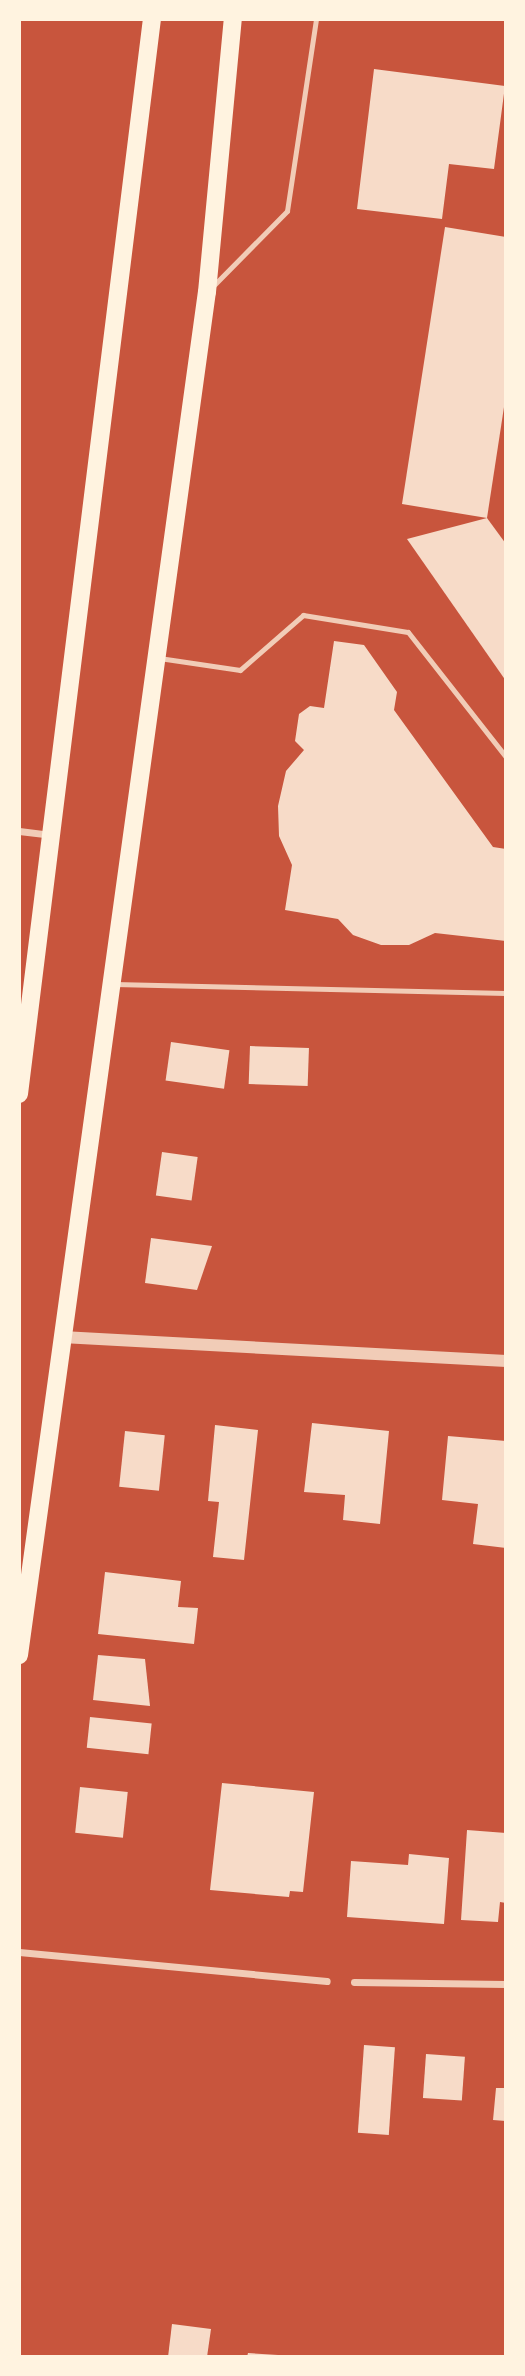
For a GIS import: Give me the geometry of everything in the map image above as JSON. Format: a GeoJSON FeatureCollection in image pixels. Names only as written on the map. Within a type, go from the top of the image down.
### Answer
{"type":"FeatureCollection","features":[{"type":"Feature","properties":{"kind":"main road"},"geometry":{"type":"LineString","coordinates":[[19,1094],[55,835],[152,19]]}},
{"type":"Feature","properties":{"kind":"main road"},"geometry":{"type":"LineString","coordinates":[[19,1655],[114,984],[206,292],[233,19]]}},
{"type":"Feature","properties":{"kind":"street"},"geometry":{"type":"LineString","coordinates":[[19,831],[55,835]]}},
{"type":"Feature","properties":{"kind":"street"},"geometry":{"type":"LineString","coordinates":[[62,1337],[506,1361]]}},
{"type":"Feature","properties":{"kind":"street"},"geometry":{"type":"LineString","coordinates":[[19,1952],[327,1981]]}},
{"type":"Feature","properties":{"kind":"street"},"geometry":{"type":"LineString","coordinates":[[354,1982],[506,1984]]}},
{"type":"Feature","properties":{"kind":"lane"},"geometry":{"type":"LineString","coordinates":[[206,292],[287,211],[317,19]]}},
{"type":"Feature","properties":{"kind":"lane"},"geometry":{"type":"LineString","coordinates":[[156,657],[240,670],[303,615],[408,632],[506,757]]}},
{"type":"Feature","properties":{"kind":"lane"},"geometry":{"type":"LineString","coordinates":[[114,984],[506,993]]}},
{"type":"Feature","properties":{"kind":"building"},"geometry":{"type":"Polygon","coordinates":[[[374,69],[505,86],[494,169],[449,164],[442,219],[357,209],[374,69]]]}},
{"type":"Feature","properties":{"kind":"building"},"geometry":{"type":"Polygon","coordinates":[[[445,227],[506,237],[506,394],[487,518],[402,504],[445,227]]]}},
{"type":"Feature","properties":{"kind":"building"},"geometry":{"type":"Polygon","coordinates":[[[487,518],[506,544],[506,681],[407,539],[487,518]]]}},
{"type":"Feature","properties":{"kind":"building"},"geometry":{"type":"Polygon","coordinates":[[[334,641],[364,645],[397,692],[394,710],[493,847],[506,849],[506,941],[435,933],[409,945],[381,945],[353,935],[338,919],[285,910],[292,865],[279,836],[278,806],[286,771],[304,750],[295,741],[299,714],[310,706],[324,708],[334,641]]]}},
{"type":"Feature","properties":{"kind":"building"},"geometry":{"type":"Polygon","coordinates":[[[171,1042],[229,1050],[224,1089],[166,1081],[171,1042]]]}},
{"type":"Feature","properties":{"kind":"building"},"geometry":{"type":"Polygon","coordinates":[[[250,1046],[309,1048],[308,1086],[249,1084],[250,1046]]]}},
{"type":"Feature","properties":{"kind":"building"},"geometry":{"type":"Polygon","coordinates":[[[162,1152],[198,1157],[192,1201],[156,1196],[162,1152]]]}},
{"type":"Feature","properties":{"kind":"building"},"geometry":{"type":"Polygon","coordinates":[[[151,1238],[212,1246],[197,1290],[145,1283],[151,1238]]]}},
{"type":"Feature","properties":{"kind":"building"},"geometry":{"type":"Polygon","coordinates":[[[312,1423],[389,1431],[380,1524],[343,1520],[345,1495],[304,1492],[312,1423]]]}},
{"type":"Feature","properties":{"kind":"building"},"geometry":{"type":"Polygon","coordinates":[[[215,1425],[258,1430],[244,1560],[213,1557],[219,1502],[208,1501],[215,1425]]]}},
{"type":"Feature","properties":{"kind":"building"},"geometry":{"type":"Polygon","coordinates":[[[125,1431],[165,1435],[159,1491],[119,1487],[125,1431]]]}},
{"type":"Feature","properties":{"kind":"building"},"geometry":{"type":"Polygon","coordinates":[[[448,1436],[506,1441],[506,1548],[473,1544],[478,1504],[442,1500],[448,1436]]]}},
{"type":"Feature","properties":{"kind":"building"},"geometry":{"type":"Polygon","coordinates":[[[105,1572],[181,1581],[178,1607],[198,1608],[194,1644],[98,1634],[105,1572]]]}},
{"type":"Feature","properties":{"kind":"building"},"geometry":{"type":"Polygon","coordinates":[[[98,1655],[145,1659],[150,1706],[93,1700],[98,1655]]]}},
{"type":"Feature","properties":{"kind":"building"},"geometry":{"type":"Polygon","coordinates":[[[90,1717],[152,1723],[148,1754],[87,1748],[90,1717]]]}},
{"type":"Feature","properties":{"kind":"building"},"geometry":{"type":"Polygon","coordinates":[[[222,1783],[314,1792],[303,1892],[290,1891],[289,1897],[210,1890],[222,1783]]]}},
{"type":"Feature","properties":{"kind":"building"},"geometry":{"type":"Polygon","coordinates":[[[80,1787],[128,1792],[123,1838],[75,1833],[80,1787]]]}},
{"type":"Feature","properties":{"kind":"building"},"geometry":{"type":"Polygon","coordinates":[[[467,1830],[506,1833],[506,1903],[500,1902],[498,1922],[461,1920],[467,1830]]]}},
{"type":"Feature","properties":{"kind":"building"},"geometry":{"type":"Polygon","coordinates":[[[409,1854],[449,1858],[444,1924],[347,1917],[351,1861],[408,1865],[409,1854]]]}},
{"type":"Feature","properties":{"kind":"building"},"geometry":{"type":"Polygon","coordinates":[[[364,2045],[395,2047],[389,2135],[358,2133],[364,2045]]]}},
{"type":"Feature","properties":{"kind":"building"},"geometry":{"type":"Polygon","coordinates":[[[426,2054],[465,2057],[462,2101],[423,2098],[426,2054]]]}},
{"type":"Feature","properties":{"kind":"building"},"geometry":{"type":"Polygon","coordinates":[[[496,2088],[506,2088],[506,2121],[493,2120],[496,2088]]]}},
{"type":"Feature","properties":{"kind":"building"},"geometry":{"type":"Polygon","coordinates":[[[172,2324],[211,2329],[207,2357],[168,2357],[172,2324]]]}},
{"type":"Feature","properties":{"kind":"building"},"geometry":{"type":"Polygon","coordinates":[[[248,2353],[278,2355],[278,2357],[247,2357],[248,2353]]]}}]}
